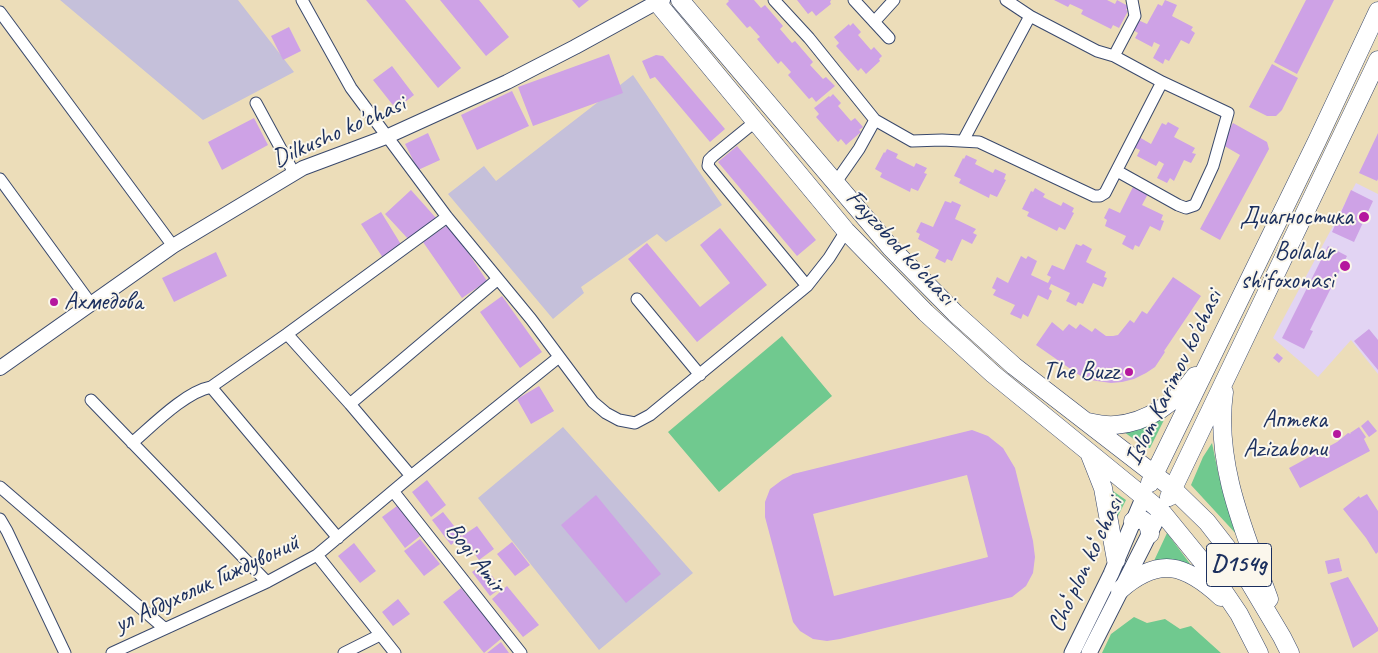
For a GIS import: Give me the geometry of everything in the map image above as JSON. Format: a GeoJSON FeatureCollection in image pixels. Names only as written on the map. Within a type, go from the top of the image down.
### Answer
{"type":"FeatureCollection","features":[{"type":"Feature","properties":{"kind":"main road","name":"Fayzobod ko'chasi"},"geometry":{"type":"LineString","coordinates":[[680,0],[891,248],[955,313],[1014,366],[1154,475]]}},
{"type":"Feature","properties":{"kind":"main road","name":"Fayzobod ko'chasi"},"geometry":{"type":"LineString","coordinates":[[658,1],[846,231],[926,313],[959,345],[1090,454],[1144,496]]}},
{"type":"Feature","properties":{"kind":"main road","name":"Islom Karimov ko'chasi"},"geometry":{"type":"LineString","coordinates":[[1144,496],[1378,11]]}},
{"type":"Feature","properties":{"kind":"main road","name":"Islom Karimov ko'chasi"},"geometry":{"type":"LineString","coordinates":[[1162,511],[1378,60]]}},
{"type":"Feature","properties":{"kind":"main road"},"geometry":{"type":"LineString","coordinates":[[1085,422],[1116,425],[1144,418],[1159,411],[1186,388],[1218,345]]}},
{"type":"Feature","properties":{"kind":"main road"},"geometry":{"type":"LineString","coordinates":[[1226,376],[1221,426],[1226,466],[1238,513],[1286,645]]}},
{"type":"Feature","properties":{"kind":"main road"},"geometry":{"type":"LineString","coordinates":[[1166,451],[1176,460],[1187,461]]}},
{"type":"Feature","properties":{"kind":"main road"},"geometry":{"type":"LineString","coordinates":[[1090,454],[1103,488],[1116,560]]}},
{"type":"Feature","properties":{"kind":"main road","name":"D154g"},"geometry":{"type":"LineString","coordinates":[[1154,475],[1173,489],[1207,522],[1235,558],[1286,645]]}},
{"type":"Feature","properties":{"kind":"main road","name":"D154g"},"geometry":{"type":"LineString","coordinates":[[1144,496],[1162,511],[1210,571],[1239,614],[1259,653]]}},
{"type":"Feature","properties":{"kind":"main road","name":"Choʻplon koʻchasi"},"geometry":{"type":"LineString","coordinates":[[1072,653],[1144,496]]}},
{"type":"Feature","properties":{"kind":"main road","name":"Choʻplon koʻchasi"},"geometry":{"type":"LineString","coordinates":[[1089,653],[1162,511]]}},
{"type":"Feature","properties":{"kind":"main road"},"geometry":{"type":"LineString","coordinates":[[1133,522],[1141,519],[1145,521],[1149,526],[1150,534]]}},
{"type":"Feature","properties":{"kind":"main road"},"geometry":{"type":"LineString","coordinates":[[1184,539],[1185,527],[1188,522],[1196,519],[1207,522]]}},
{"type":"Feature","properties":{"kind":"main road"},"geometry":{"type":"LineString","coordinates":[[1120,590],[1133,578],[1148,570],[1164,567],[1183,571],[1195,577],[1210,587],[1239,614]]}},
{"type":"Feature","properties":{"kind":"street"},"geometry":{"type":"LineString","coordinates":[[302,0],[350,88],[386,137],[447,217],[531,319],[599,408],[619,420],[635,423],[650,416],[807,286],[829,258],[846,231]]}},
{"type":"Feature","properties":{"kind":"street"},"geometry":{"type":"LineString","coordinates":[[774,0],[809,38],[875,120],[912,141],[963,140],[979,142],[1094,196],[1100,196],[1105,193],[1162,82]]}},
{"type":"Feature","properties":{"kind":"street"},"geometry":{"type":"LineString","coordinates":[[854,0],[889,38]]}},
{"type":"Feature","properties":{"kind":"street"},"geometry":{"type":"LineString","coordinates":[[874,22],[894,0]]}},
{"type":"Feature","properties":{"kind":"street"},"geometry":{"type":"LineString","coordinates":[[1006,0],[1030,16],[1097,51],[1114,56],[1162,82],[1228,113],[1213,166],[1195,205],[1186,208],[1178,205],[1117,171]]}},
{"type":"Feature","properties":{"kind":"street"},"geometry":{"type":"LineString","coordinates":[[1114,56],[1135,16],[1132,0]]}},
{"type":"Feature","properties":{"kind":"street","name":"Dilkusho ko'chasi"},"geometry":{"type":"LineString","coordinates":[[0,368],[173,246],[294,173],[386,137],[507,82],[658,1]]}},
{"type":"Feature","properties":{"kind":"street"},"geometry":{"type":"LineString","coordinates":[[0,12],[173,246]]}},
{"type":"Feature","properties":{"kind":"street"},"geometry":{"type":"LineString","coordinates":[[963,140],[1030,16]]}},
{"type":"Feature","properties":{"kind":"street"},"geometry":{"type":"LineString","coordinates":[[256,103],[294,173]]}},
{"type":"Feature","properties":{"kind":"street"},"geometry":{"type":"LineString","coordinates":[[836,182],[859,149],[875,120]]}},
{"type":"Feature","properties":{"kind":"street"},"geometry":{"type":"LineString","coordinates":[[756,122],[713,156],[709,160],[708,166],[807,286]]}},
{"type":"Feature","properties":{"kind":"street"},"geometry":{"type":"LineString","coordinates":[[0,179],[91,304]]}},
{"type":"Feature","properties":{"kind":"street"},"geometry":{"type":"LineString","coordinates":[[132,442],[184,399],[200,389],[211,388],[447,217]]}},
{"type":"Feature","properties":{"kind":"street"},"geometry":{"type":"LineString","coordinates":[[350,404],[498,279]]}},
{"type":"Feature","properties":{"kind":"street"},"geometry":{"type":"LineString","coordinates":[[637,299],[700,375]]}},
{"type":"Feature","properties":{"kind":"street"},"geometry":{"type":"LineString","coordinates":[[287,334],[411,476]]}},
{"type":"Feature","properties":{"kind":"street"},"geometry":{"type":"LineString","coordinates":[[317,555],[411,476],[559,357]]}},
{"type":"Feature","properties":{"kind":"street"},"geometry":{"type":"LineString","coordinates":[[211,388],[338,538]]}},
{"type":"Feature","properties":{"kind":"street"},"geometry":{"type":"LineString","coordinates":[[91,400],[267,582]]}},
{"type":"Feature","properties":{"kind":"street"},"geometry":{"type":"LineString","coordinates":[[0,487],[164,628]]}},
{"type":"Feature","properties":{"kind":"street"},"geometry":{"type":"LineString","coordinates":[[393,491],[520,653]]}},
{"type":"Feature","properties":{"kind":"street"},"geometry":{"type":"LineString","coordinates":[[0,519],[4,532],[65,653]]}},
{"type":"Feature","properties":{"kind":"street","name":"ул Абдухолик Гиждувоний"},"geometry":{"type":"LineString","coordinates":[[112,653],[267,582],[317,555],[394,653]]}},
{"type":"Feature","properties":{"kind":"street"},"geometry":{"type":"LineString","coordinates":[[344,653],[380,635]]}},
{"type":"Feature","properties":{"kind":"shaded area"},"geometry":{"type":"Polygon","coordinates":[[[60,0],[238,0],[294,72],[203,120],[60,0]]]}},
{"type":"Feature","properties":{"kind":"shaded area"},"geometry":{"type":"Polygon","coordinates":[[[633,75],[722,205],[666,242],[657,234],[581,287],[584,293],[553,319],[448,194],[484,166],[496,181],[633,75]]]}},
{"type":"Feature","properties":{"kind":"shaded area","name":"Bolalar shifoxonasi"},"geometry":{"type":"Polygon","coordinates":[[[1356,183],[1378,194],[1378,374],[1351,340],[1318,377],[1273,338],[1356,183]]]}},
{"type":"Feature","properties":{"kind":"shaded area"},"geometry":{"type":"Polygon","coordinates":[[[563,427],[693,573],[599,650],[478,498],[563,427]]]}},
{"type":"Feature","properties":{"kind":"green space"},"geometry":{"type":"Polygon","coordinates":[[[782,336],[832,396],[719,492],[668,432],[782,336]]]}},
{"type":"Feature","properties":{"kind":"green space"},"geometry":{"type":"Polygon","coordinates":[[[1167,414],[1150,448],[1146,448],[1124,432],[1167,414]]]}},
{"type":"Feature","properties":{"kind":"green space"},"geometry":{"type":"Polygon","coordinates":[[[1212,443],[1219,477],[1238,536],[1191,485],[1203,457],[1212,443]]]}},
{"type":"Feature","properties":{"kind":"green space"},"geometry":{"type":"Polygon","coordinates":[[[1110,489],[1126,500],[1117,518],[1110,489]]]}},
{"type":"Feature","properties":{"kind":"green space"},"geometry":{"type":"Polygon","coordinates":[[[1167,533],[1194,569],[1153,563],[1167,533]]]}},
{"type":"Feature","properties":{"kind":"green space"},"geometry":{"type":"Polygon","coordinates":[[[1134,617],[1147,623],[1165,619],[1180,629],[1191,626],[1221,653],[1102,653],[1111,634],[1134,617]]]}},
{"type":"Feature","properties":{"kind":"building"},"geometry":{"type":"Polygon","coordinates":[[[366,0],[405,0],[461,68],[438,88],[366,0]]]}},
{"type":"Feature","properties":{"kind":"building"},"geometry":{"type":"Polygon","coordinates":[[[440,0],[479,0],[509,37],[486,56],[440,0]]]}},
{"type":"Feature","properties":{"kind":"building"},"geometry":{"type":"Polygon","coordinates":[[[572,0],[589,0],[579,8],[572,0]]]}},
{"type":"Feature","properties":{"kind":"building"},"geometry":{"type":"Polygon","coordinates":[[[728,0],[754,0],[761,8],[765,5],[783,26],[780,29],[792,43],[795,41],[813,62],[810,65],[823,79],[826,77],[835,86],[816,102],[812,97],[809,99],[788,75],[791,72],[781,61],[778,64],[757,39],[760,37],[750,26],[747,28],[726,4],[728,0]]]}},
{"type":"Feature","properties":{"kind":"building"},"geometry":{"type":"Polygon","coordinates":[[[797,0],[831,0],[831,4],[816,16],[812,11],[808,14],[797,0]]]}},
{"type":"Feature","properties":{"kind":"building"},"geometry":{"type":"Polygon","coordinates":[[[1054,0],[1107,0],[1115,4],[1117,0],[1128,6],[1126,10],[1128,11],[1119,28],[1113,25],[1111,29],[1081,14],[1083,10],[1070,4],[1068,7],[1054,0]]]}},
{"type":"Feature","properties":{"kind":"building"},"geometry":{"type":"Polygon","coordinates":[[[1165,0],[1177,5],[1172,16],[1193,27],[1191,30],[1195,33],[1189,44],[1181,40],[1169,61],[1165,59],[1163,64],[1153,58],[1160,45],[1154,42],[1152,47],[1135,38],[1138,33],[1133,30],[1138,20],[1147,24],[1158,4],[1162,6],[1165,0]]]}},
{"type":"Feature","properties":{"kind":"building"},"geometry":{"type":"Polygon","coordinates":[[[1306,0],[1334,0],[1297,74],[1274,62],[1306,0]]]}},
{"type":"Feature","properties":{"kind":"building"},"geometry":{"type":"Polygon","coordinates":[[[853,23],[861,32],[858,35],[871,50],[874,47],[882,56],[879,59],[880,61],[866,74],[861,68],[858,71],[836,46],[839,43],[834,37],[849,24],[850,26],[853,23]]]}},
{"type":"Feature","properties":{"kind":"building"},"geometry":{"type":"Polygon","coordinates":[[[289,27],[301,51],[283,60],[271,36],[289,27]]]}},
{"type":"Feature","properties":{"kind":"building"},"geometry":{"type":"Polygon","coordinates":[[[609,54],[623,93],[533,126],[518,87],[609,54]]]}},
{"type":"Feature","properties":{"kind":"building"},"geometry":{"type":"Polygon","coordinates":[[[656,55],[663,56],[725,129],[710,142],[655,77],[650,79],[642,61],[656,55]]]}},
{"type":"Feature","properties":{"kind":"building"},"geometry":{"type":"Polygon","coordinates":[[[1272,64],[1298,78],[1282,110],[1276,116],[1267,116],[1249,107],[1272,64]]]}},
{"type":"Feature","properties":{"kind":"building"},"geometry":{"type":"Polygon","coordinates":[[[392,66],[414,95],[396,109],[373,80],[392,66]]]}},
{"type":"Feature","properties":{"kind":"building"},"geometry":{"type":"Polygon","coordinates":[[[512,91],[529,126],[477,150],[461,115],[512,91]]]}},
{"type":"Feature","properties":{"kind":"building"},"geometry":{"type":"Polygon","coordinates":[[[833,94],[841,103],[838,106],[851,121],[855,118],[863,127],[859,130],[861,132],[846,145],[841,139],[838,142],[816,117],[819,114],[814,108],[833,94]]]}},
{"type":"Feature","properties":{"kind":"building"},"geometry":{"type":"Polygon","coordinates":[[[254,118],[268,145],[222,170],[208,142],[254,118]]]}},
{"type":"Feature","properties":{"kind":"building"},"geometry":{"type":"Polygon","coordinates":[[[1168,122],[1179,128],[1174,137],[1195,148],[1192,153],[1196,154],[1191,163],[1184,160],[1174,181],[1170,178],[1167,183],[1157,178],[1164,164],[1159,161],[1156,166],[1137,156],[1140,150],[1133,147],[1139,137],[1151,144],[1162,123],[1166,125],[1168,122]]]}},
{"type":"Feature","properties":{"kind":"building"},"geometry":{"type":"Polygon","coordinates":[[[1233,123],[1267,142],[1269,149],[1220,240],[1200,229],[1240,155],[1221,144],[1233,123]]]}},
{"type":"Feature","properties":{"kind":"building"},"geometry":{"type":"Polygon","coordinates":[[[428,133],[440,160],[418,170],[405,144],[428,133]]]}},
{"type":"Feature","properties":{"kind":"building"},"geometry":{"type":"Polygon","coordinates":[[[1378,133],[1378,179],[1377,181],[1359,173],[1378,133]]]}},
{"type":"Feature","properties":{"kind":"building"},"geometry":{"type":"Polygon","coordinates":[[[737,146],[816,240],[797,256],[718,162],[737,146]]]}},
{"type":"Feature","properties":{"kind":"building"},"geometry":{"type":"Polygon","coordinates":[[[887,149],[898,154],[896,158],[914,167],[916,163],[927,168],[924,173],[927,174],[918,191],[911,188],[910,192],[880,177],[882,173],[875,169],[887,149]]]}},
{"type":"Feature","properties":{"kind":"building"},"geometry":{"type":"Polygon","coordinates":[[[966,155],[977,160],[975,164],[993,173],[995,169],[1006,174],[1004,179],[1006,180],[997,197],[990,194],[989,198],[959,183],[961,179],[954,176],[966,155]]]}},
{"type":"Feature","properties":{"kind":"building"},"geometry":{"type":"Polygon","coordinates":[[[1133,187],[1138,189],[1139,187],[1149,192],[1142,205],[1163,215],[1161,220],[1164,221],[1160,231],[1150,226],[1139,247],[1135,245],[1133,250],[1122,244],[1126,236],[1105,226],[1107,220],[1104,218],[1109,208],[1120,213],[1133,187]]]}},
{"type":"Feature","properties":{"kind":"building"},"geometry":{"type":"Polygon","coordinates":[[[1035,188],[1045,194],[1043,197],[1061,206],[1063,202],[1074,208],[1072,212],[1074,213],[1065,230],[1059,227],[1057,231],[1027,216],[1029,212],[1022,209],[1031,191],[1033,192],[1035,188]]]}},
{"type":"Feature","properties":{"kind":"building"},"geometry":{"type":"Polygon","coordinates":[[[411,190],[436,218],[410,241],[385,214],[411,190]]]}},
{"type":"Feature","properties":{"kind":"building"},"geometry":{"type":"Polygon","coordinates":[[[1351,190],[1373,201],[1354,242],[1332,232],[1351,190]]]}},
{"type":"Feature","properties":{"kind":"building"},"geometry":{"type":"Polygon","coordinates":[[[945,201],[951,203],[952,201],[961,205],[955,219],[976,229],[973,233],[977,235],[972,244],[962,239],[952,261],[947,259],[945,263],[935,258],[939,250],[918,239],[920,234],[916,232],[921,222],[933,227],[945,201]]]}},
{"type":"Feature","properties":{"kind":"building"},"geometry":{"type":"Polygon","coordinates":[[[381,212],[402,246],[383,258],[361,224],[381,212]]]}},
{"type":"Feature","properties":{"kind":"building"},"geometry":{"type":"Polygon","coordinates":[[[449,224],[487,281],[462,298],[423,242],[449,224]]]}},
{"type":"Feature","properties":{"kind":"building"},"geometry":{"type":"Polygon","coordinates":[[[720,228],[767,285],[697,342],[628,259],[647,243],[700,307],[730,283],[700,245],[720,228]]]}},
{"type":"Feature","properties":{"kind":"building"},"geometry":{"type":"Polygon","coordinates":[[[1076,244],[1081,246],[1083,244],[1092,249],[1086,262],[1106,272],[1104,277],[1107,278],[1103,287],[1093,283],[1083,304],[1078,302],[1076,306],[1066,301],[1070,293],[1051,284],[1049,289],[1052,291],[1048,300],[1038,295],[1028,317],[1023,314],[1021,319],[1010,314],[1015,305],[993,295],[996,290],[992,288],[997,277],[1008,283],[1021,256],[1026,259],[1028,256],[1037,261],[1031,275],[1048,283],[1051,277],[1047,275],[1052,265],[1064,270],[1076,244]]]}},
{"type":"Feature","properties":{"kind":"building","name":"Bolalar shifoxonasi"},"geometry":{"type":"Polygon","coordinates":[[[1328,246],[1347,256],[1310,330],[1313,331],[1304,349],[1282,338],[1328,246]]]}},
{"type":"Feature","properties":{"kind":"building"},"geometry":{"type":"Polygon","coordinates":[[[216,252],[227,276],[174,302],[162,278],[216,252]]]}},
{"type":"Feature","properties":{"kind":"building"},"geometry":{"type":"Polygon","coordinates":[[[1173,277],[1201,296],[1155,367],[1134,379],[1111,383],[1090,380],[1082,377],[1036,345],[1052,322],[1063,331],[1069,324],[1076,329],[1080,324],[1092,332],[1095,328],[1106,336],[1118,335],[1130,320],[1134,323],[1142,311],[1147,314],[1173,277]]]}},
{"type":"Feature","properties":{"kind":"building"},"geometry":{"type":"Polygon","coordinates":[[[502,296],[542,352],[520,368],[480,312],[502,296]]]}},
{"type":"Feature","properties":{"kind":"building"},"geometry":{"type":"Polygon","coordinates":[[[1369,329],[1378,340],[1378,370],[1354,341],[1369,329]]]}},
{"type":"Feature","properties":{"kind":"building"},"geometry":{"type":"Polygon","coordinates":[[[1277,353],[1283,358],[1279,363],[1273,358],[1277,353]]]}},
{"type":"Feature","properties":{"kind":"building"},"geometry":{"type":"Polygon","coordinates":[[[539,386],[554,411],[531,424],[517,399],[539,386]]]}},
{"type":"Feature","properties":{"kind":"building"},"geometry":{"type":"Polygon","coordinates":[[[1368,420],[1377,431],[1369,437],[1361,426],[1368,420]]]}},
{"type":"Feature","properties":{"kind":"building"},"geometry":{"type":"Polygon","coordinates":[[[1359,427],[1366,437],[1364,439],[1370,451],[1300,488],[1289,468],[1337,442],[1348,433],[1351,434],[1359,427]]]}},
{"type":"Feature","properties":{"kind":"building"},"geometry":{"type":"Polygon","coordinates":[[[972,430],[988,436],[1003,448],[1015,468],[1033,541],[1035,557],[1033,573],[1026,586],[1012,597],[840,639],[827,641],[813,639],[800,631],[793,622],[765,517],[765,502],[770,489],[793,474],[972,430]],[[967,475],[813,514],[834,596],[988,557],[967,475]]]}},
{"type":"Feature","properties":{"kind":"building"},"geometry":{"type":"Polygon","coordinates":[[[427,480],[446,505],[431,517],[412,492],[427,480]]]}},
{"type":"Feature","properties":{"kind":"building"},"geometry":{"type":"Polygon","coordinates":[[[1367,494],[1378,511],[1378,552],[1376,554],[1343,509],[1359,496],[1360,498],[1367,494]]]}},
{"type":"Feature","properties":{"kind":"building"},"geometry":{"type":"Polygon","coordinates":[[[596,495],[661,574],[626,603],[561,525],[596,495]]]}},
{"type":"Feature","properties":{"kind":"building"},"geometry":{"type":"Polygon","coordinates":[[[397,506],[420,536],[405,548],[382,517],[397,506]]]}},
{"type":"Feature","properties":{"kind":"building"},"geometry":{"type":"Polygon","coordinates":[[[443,512],[462,536],[451,545],[432,520],[443,512]]]}},
{"type":"Feature","properties":{"kind":"building"},"geometry":{"type":"Polygon","coordinates":[[[477,526],[494,549],[479,560],[462,536],[477,526]]]}},
{"type":"Feature","properties":{"kind":"building"},"geometry":{"type":"Polygon","coordinates":[[[420,539],[440,564],[424,576],[404,551],[420,539]]]}},
{"type":"Feature","properties":{"kind":"building"},"geometry":{"type":"Polygon","coordinates":[[[512,542],[530,565],[515,576],[497,554],[512,542]]]}},
{"type":"Feature","properties":{"kind":"building"},"geometry":{"type":"Polygon","coordinates":[[[354,543],[376,571],[360,583],[338,556],[354,543]]]}},
{"type":"Feature","properties":{"kind":"building"},"geometry":{"type":"Polygon","coordinates":[[[1339,558],[1342,571],[1328,574],[1325,561],[1339,558]]]}},
{"type":"Feature","properties":{"kind":"building"},"geometry":{"type":"Polygon","coordinates":[[[483,564],[501,588],[490,596],[472,572],[483,564]]]}},
{"type":"Feature","properties":{"kind":"building"},"geometry":{"type":"Polygon","coordinates":[[[1348,577],[1378,628],[1378,631],[1353,648],[1330,583],[1348,577]]]}},
{"type":"Feature","properties":{"kind":"building"},"geometry":{"type":"Polygon","coordinates":[[[507,586],[539,625],[523,637],[492,599],[507,586]]]}},
{"type":"Feature","properties":{"kind":"building"},"geometry":{"type":"Polygon","coordinates":[[[461,588],[502,638],[484,653],[443,602],[461,588]]]}},
{"type":"Feature","properties":{"kind":"building"},"geometry":{"type":"Polygon","coordinates":[[[398,599],[410,614],[393,626],[382,612],[398,599]]]}},
{"type":"Feature","properties":{"kind":"building"},"geometry":{"type":"Polygon","coordinates":[[[501,642],[509,653],[487,653],[501,642]]]}},
{"type":"Feature","properties":{"kind":"place","name":"Диагностика"},"geometry":{"type":"Point","coordinates":[1364,217]}},
{"type":"Feature","properties":{"kind":"place","name":"Bolalar shifoxonasi"},"geometry":{"type":"Point","coordinates":[1345,266]}},
{"type":"Feature","properties":{"kind":"place","name":"Ахмедова"},"geometry":{"type":"Point","coordinates":[54,302]}},
{"type":"Feature","properties":{"kind":"place","name":"The Buzz"},"geometry":{"type":"Point","coordinates":[1129,372]}},
{"type":"Feature","properties":{"kind":"place","name":"Аптека Azizabonu"},"geometry":{"type":"Point","coordinates":[1337,434]}}]}
